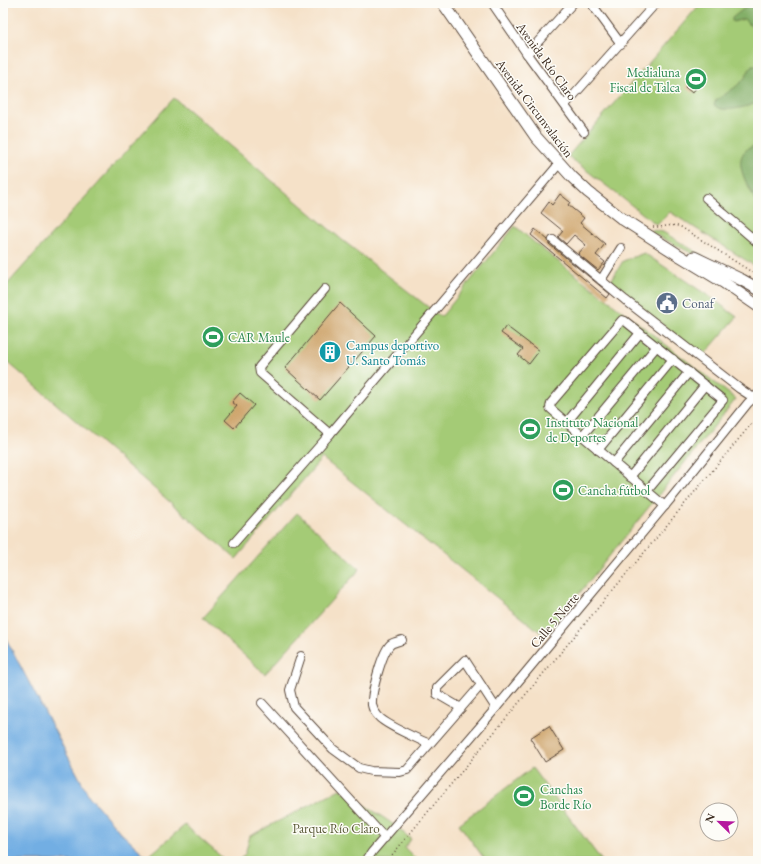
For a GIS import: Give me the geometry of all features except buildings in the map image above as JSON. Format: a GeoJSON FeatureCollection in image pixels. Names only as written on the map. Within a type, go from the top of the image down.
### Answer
{"type":"FeatureCollection","features":[{"type":"Feature","properties":{"kind":"main road","name":"Avenida Circunvalación"},"geometry":{"type":"LineString","coordinates":[[443,3],[536,137],[559,164],[588,192],[605,206],[660,243],[723,282],[758,306]]}},
{"type":"Feature","properties":{"kind":"main road","name":"Avenida Circunvalación"},"geometry":{"type":"LineString","coordinates":[[660,243],[742,280],[758,290]]}},
{"type":"Feature","properties":{"kind":"street","name":"Avenida Río Claro"},"geometry":{"type":"LineString","coordinates":[[493,3],[527,54],[584,132]]}},
{"type":"Feature","properties":{"kind":"street"},"geometry":{"type":"LineString","coordinates":[[527,54],[573,3]]}},
{"type":"Feature","properties":{"kind":"street"},"geometry":{"type":"LineString","coordinates":[[591,3],[621,44]]}},
{"type":"Feature","properties":{"kind":"street"},"geometry":{"type":"LineString","coordinates":[[565,105],[656,3]]}},
{"type":"Feature","properties":{"kind":"street"},"geometry":{"type":"LineString","coordinates":[[234,543],[330,434],[559,164]]}},
{"type":"Feature","properties":{"kind":"street"},"geometry":{"type":"LineString","coordinates":[[706,198],[758,243]]}},
{"type":"Feature","properties":{"kind":"street"},"geometry":{"type":"LineString","coordinates":[[553,240],[725,378],[756,396]]}},
{"type":"Feature","properties":{"kind":"street"},"geometry":{"type":"LineString","coordinates":[[601,280],[621,248]]}},
{"type":"Feature","properties":{"kind":"street"},"geometry":{"type":"LineString","coordinates":[[325,289],[259,367],[259,370],[260,373],[330,434]]}},
{"type":"Feature","properties":{"kind":"street"},"geometry":{"type":"LineString","coordinates":[[647,491],[722,401],[722,398],[625,321],[620,321],[550,405],[551,409],[598,450],[614,463],[630,477],[665,506]]}},
{"type":"Feature","properties":{"kind":"street"},"geometry":{"type":"LineString","coordinates":[[567,422],[640,333]]}},
{"type":"Feature","properties":{"kind":"street"},"geometry":{"type":"LineString","coordinates":[[582,436],[657,346]]}},
{"type":"Feature","properties":{"kind":"street"},"geometry":{"type":"LineString","coordinates":[[598,450],[673,359]]}},
{"type":"Feature","properties":{"kind":"street"},"geometry":{"type":"LineString","coordinates":[[614,463],[689,372]]}},
{"type":"Feature","properties":{"kind":"street"},"geometry":{"type":"LineString","coordinates":[[630,477],[705,385]]}},
{"type":"Feature","properties":{"kind":"street","name":"Calle 5 Norte"},"geometry":{"type":"LineString","coordinates":[[368,861],[368,858],[372,852],[496,708],[756,396]]}},
{"type":"Feature","properties":{"kind":"street"},"geometry":{"type":"LineString","coordinates":[[402,640],[391,644],[386,652],[377,675],[372,697],[372,706],[374,711],[383,721],[429,744]]}},
{"type":"Feature","properties":{"kind":"street"},"geometry":{"type":"LineString","coordinates":[[301,656],[290,690],[294,707],[333,749],[359,768],[371,772],[400,772],[407,770],[481,685]]}},
{"type":"Feature","properties":{"kind":"street"},"geometry":{"type":"LineString","coordinates":[[461,708],[436,694],[437,688],[465,660],[496,708]]}},
{"type":"Feature","properties":{"kind":"street"},"geometry":{"type":"LineString","coordinates":[[262,703],[385,838]]}},
{"type":"Feature","properties":{"kind":"path"},"geometry":{"type":"LineString","coordinates":[[652,227],[675,225],[682,227],[758,276]]}},
{"type":"Feature","properties":{"kind":"path"},"geometry":{"type":"LineString","coordinates":[[387,861],[758,416]]}},
{"type":"Feature","properties":{"kind":"green space","name":"Medialuna Fiscal de Talca"},"geometry":{"type":"Polygon","coordinates":[[[701,3],[758,3],[758,268],[670,212],[657,225],[568,156],[701,3]]]}},
{"type":"Feature","properties":{"kind":"green space"},"geometry":{"type":"Polygon","coordinates":[[[751,3],[758,3],[758,31],[744,19],[733,22],[732,20],[732,18],[751,3]]]}},
{"type":"Feature","properties":{"kind":"green space"},"geometry":{"type":"Polygon","coordinates":[[[752,66],[758,66],[758,102],[735,109],[723,109],[714,105],[716,100],[741,82],[752,66]]]}},
{"type":"Feature","properties":{"kind":"green space"},"geometry":{"type":"Polygon","coordinates":[[[174,98],[341,239],[441,317],[515,226],[541,248],[736,399],[545,636],[322,458],[236,559],[3,358],[3,289],[174,98]]]}},
{"type":"Feature","properties":{"kind":"green space"},"geometry":{"type":"Polygon","coordinates":[[[758,145],[758,205],[745,180],[741,162],[742,155],[748,149],[758,145]]]}},
{"type":"Feature","properties":{"kind":"green space"},"geometry":{"type":"Polygon","coordinates":[[[652,230],[663,232],[703,256],[701,258],[650,232],[652,230]]]}},
{"type":"Feature","properties":{"kind":"green space"},"geometry":{"type":"Polygon","coordinates":[[[644,253],[713,299],[737,317],[703,356],[616,289],[613,284],[612,279],[623,261],[644,253]]]}},
{"type":"Feature","properties":{"kind":"green space"},"geometry":{"type":"Polygon","coordinates":[[[297,513],[360,569],[265,674],[203,618],[297,513]]]}},
{"type":"Feature","properties":{"kind":"green space","name":"Canchas Borde Río"},"geometry":{"type":"Polygon","coordinates":[[[532,768],[602,861],[486,861],[459,824],[532,768]]]}},
{"type":"Feature","properties":{"kind":"green space","name":"Parque Río Claro"},"geometry":{"type":"Polygon","coordinates":[[[340,789],[390,822],[411,839],[405,848],[418,861],[238,861],[245,854],[250,836],[340,789]]]}},
{"type":"Feature","properties":{"kind":"green space"},"geometry":{"type":"Polygon","coordinates":[[[185,825],[226,861],[154,861],[150,855],[185,825]]]}},
{"type":"Feature","properties":{"kind":"water"},"geometry":{"type":"Polygon","coordinates":[[[3,633],[89,796],[120,832],[151,861],[3,861],[3,633]]]}},
{"type":"Feature","properties":{"kind":"place","name":"Medialuna Fiscal de Talca"},"geometry":{"type":"Point","coordinates":[696,79]}},
{"type":"Feature","properties":{"kind":"place","name":"Conaf"},"geometry":{"type":"Point","coordinates":[667,303]}},
{"type":"Feature","properties":{"kind":"place","name":"CAR Maule"},"geometry":{"type":"Point","coordinates":[213,337]}},
{"type":"Feature","properties":{"kind":"place","name":"Campus deportivo U. Santo Tomás"},"geometry":{"type":"Point","coordinates":[330,352]}},
{"type":"Feature","properties":{"kind":"place","name":"Instituto Nacional de Deportes"},"geometry":{"type":"Point","coordinates":[530,429]}},
{"type":"Feature","properties":{"kind":"place","name":"Cancha fútbol"},"geometry":{"type":"Point","coordinates":[563,490]}},
{"type":"Feature","properties":{"kind":"place","name":"Canchas Borde Río"},"geometry":{"type":"Point","coordinates":[524,796]}}]}
